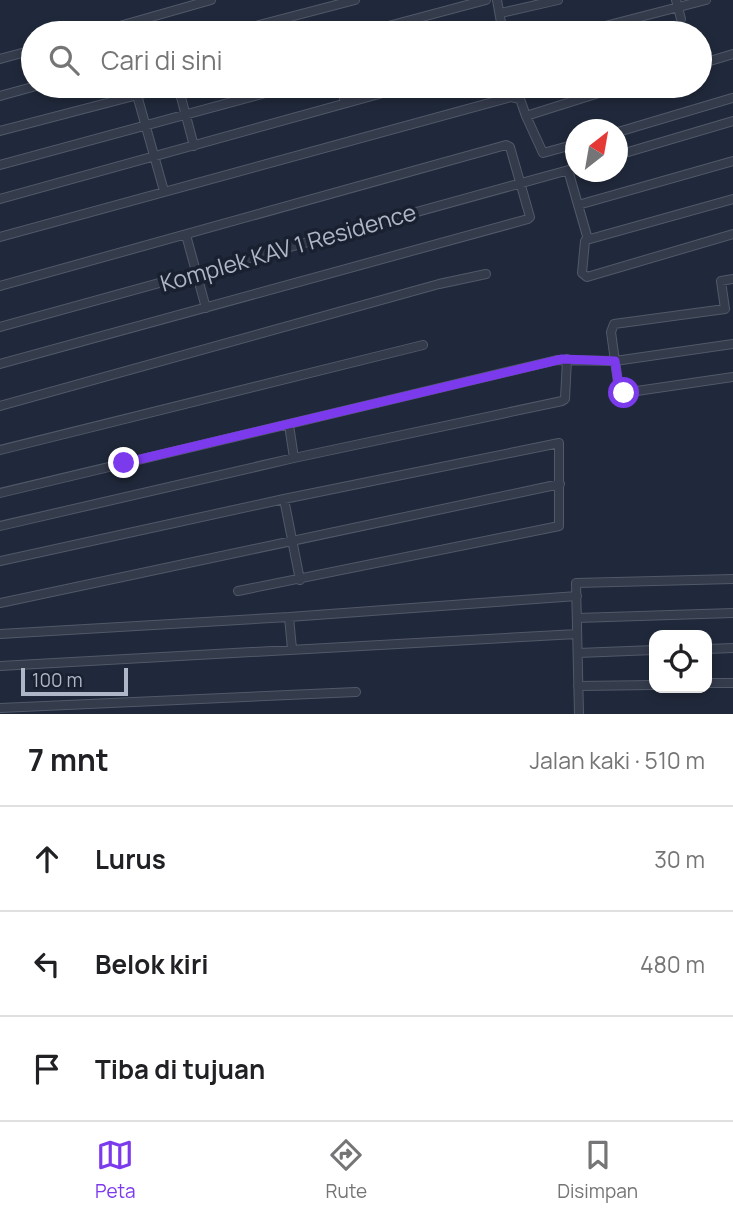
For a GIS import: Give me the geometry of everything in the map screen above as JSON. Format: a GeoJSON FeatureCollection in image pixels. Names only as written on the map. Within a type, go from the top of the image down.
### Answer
{"type":"FeatureCollection","features":[{"type":"Feature","properties":{"kind":"street"},"geometry":{"type":"LineString","coordinates":[[137,21],[211,0]]}},
{"type":"Feature","properties":{"kind":"street"},"geometry":{"type":"LineString","coordinates":[[275,21],[355,0]]}},
{"type":"Feature","properties":{"kind":"street"},"geometry":{"type":"LineString","coordinates":[[407,21],[486,0]]}},
{"type":"Feature","properties":{"kind":"street"},"geometry":{"type":"LineString","coordinates":[[497,0],[502,21]]}},
{"type":"Feature","properties":{"kind":"street"},"geometry":{"type":"LineString","coordinates":[[501,13],[558,0]]}},
{"type":"Feature","properties":{"kind":"street"},"geometry":{"type":"LineString","coordinates":[[619,21],[677,4],[706,0]]}},
{"type":"Feature","properties":{"kind":"street"},"geometry":{"type":"LineString","coordinates":[[677,4],[681,19]]}},
{"type":"Feature","properties":{"kind":"street"},"geometry":{"type":"LineString","coordinates":[[0,59],[21,53]]}},
{"type":"Feature","properties":{"kind":"street"},"geometry":{"type":"LineString","coordinates":[[712,60],[733,54]]}},
{"type":"Feature","properties":{"kind":"street"},"geometry":{"type":"LineString","coordinates":[[0,96],[21,90]]}},
{"type":"Feature","properties":{"kind":"street"},"geometry":{"type":"LineString","coordinates":[[0,131],[126,98]]}},
{"type":"Feature","properties":{"kind":"street"},"geometry":{"type":"LineString","coordinates":[[138,98],[164,191]]}},
{"type":"Feature","properties":{"kind":"street"},"geometry":{"type":"LineString","coordinates":[[181,98],[194,146]]}},
{"type":"Feature","properties":{"kind":"street"},"geometry":{"type":"LineString","coordinates":[[0,165],[248,98]]}},
{"type":"Feature","properties":{"kind":"street"},"geometry":{"type":"LineString","coordinates":[[344,98],[345,102]]}},
{"type":"Feature","properties":{"kind":"street"},"geometry":{"type":"LineString","coordinates":[[0,199],[361,98]]}},
{"type":"Feature","properties":{"kind":"street"},"geometry":{"type":"LineString","coordinates":[[0,237],[507,98]]}},
{"type":"Feature","properties":{"kind":"street"},"geometry":{"type":"LineString","coordinates":[[516,98],[520,99],[543,153],[565,147]]}},
{"type":"Feature","properties":{"kind":"street"},"geometry":{"type":"LineString","coordinates":[[526,116],[583,98]]}},
{"type":"Feature","properties":{"kind":"street"},"geometry":{"type":"LineString","coordinates":[[628,129],[732,98]]}},
{"type":"Feature","properties":{"kind":"street"},"geometry":{"type":"LineString","coordinates":[[628,152],[733,121]]}},
{"type":"Feature","properties":{"kind":"street"},"geometry":{"type":"LineString","coordinates":[[0,286],[506,145],[510,147],[530,217],[0,364]]}},
{"type":"Feature","properties":{"kind":"street"},"geometry":{"type":"LineString","coordinates":[[578,205],[733,161]]}},
{"type":"Feature","properties":{"kind":"street","name":"Komplek KAV 1 Residence"},"geometry":{"type":"LineString","coordinates":[[0,327],[565,171]]}},
{"type":"Feature","properties":{"kind":"street"},"geometry":{"type":"LineString","coordinates":[[574,182],[588,238]]}},
{"type":"Feature","properties":{"kind":"street"},"geometry":{"type":"LineString","coordinates":[[588,238],[600,238],[733,199]]}},
{"type":"Feature","properties":{"kind":"street"},"geometry":{"type":"LineString","coordinates":[[588,238],[585,241],[582,273],[587,277],[733,233]]}},
{"type":"Feature","properties":{"kind":"street"},"geometry":{"type":"LineString","coordinates":[[186,234],[206,308]]}},
{"type":"Feature","properties":{"kind":"street"},"geometry":{"type":"LineString","coordinates":[[0,406],[439,284],[486,274]]}},
{"type":"Feature","properties":{"kind":"street"},"geometry":{"type":"LineString","coordinates":[[733,279],[721,281],[729,308],[615,323],[611,332],[619,389],[623,393],[733,377]]}},
{"type":"Feature","properties":{"kind":"street"},"geometry":{"type":"LineString","coordinates":[[0,493],[567,359],[615,361],[733,344]]}},
{"type":"Feature","properties":{"kind":"street"},"geometry":{"type":"LineString","coordinates":[[0,450],[423,345]]}},
{"type":"Feature","properties":{"kind":"street"},"geometry":{"type":"LineString","coordinates":[[0,526],[294,458],[564,401],[567,359]]}},
{"type":"Feature","properties":{"kind":"street"},"geometry":{"type":"LineString","coordinates":[[289,425],[294,458]]}},
{"type":"Feature","properties":{"kind":"street"},"geometry":{"type":"LineString","coordinates":[[0,561],[559,443],[559,526],[238,592]]}},
{"type":"Feature","properties":{"kind":"street"},"geometry":{"type":"LineString","coordinates":[[0,603],[560,484]]}},
{"type":"Feature","properties":{"kind":"street"},"geometry":{"type":"LineString","coordinates":[[284,499],[300,580]]}},
{"type":"Feature","properties":{"kind":"street"},"geometry":{"type":"LineString","coordinates":[[579,714],[576,583],[733,579]]}},
{"type":"Feature","properties":{"kind":"street"},"geometry":{"type":"LineString","coordinates":[[0,634],[577,596]]}},
{"type":"Feature","properties":{"kind":"street"},"geometry":{"type":"LineString","coordinates":[[577,618],[733,613]]}},
{"type":"Feature","properties":{"kind":"street"},"geometry":{"type":"LineString","coordinates":[[289,617],[292,649]]}},
{"type":"Feature","properties":{"kind":"street"},"geometry":{"type":"LineString","coordinates":[[0,666],[577,634]]}},
{"type":"Feature","properties":{"kind":"street"},"geometry":{"type":"LineString","coordinates":[[712,649],[733,648]]}},
{"type":"Feature","properties":{"kind":"street"},"geometry":{"type":"LineString","coordinates":[[578,653],[649,650]]}},
{"type":"Feature","properties":{"kind":"street"},"geometry":{"type":"LineString","coordinates":[[712,683],[733,683]]}},
{"type":"Feature","properties":{"kind":"street"},"geometry":{"type":"LineString","coordinates":[[578,687],[649,685]]}},
{"type":"Feature","properties":{"kind":"street"},"geometry":{"type":"LineString","coordinates":[[1,714],[0,708],[356,692]]}},
{"type":"Feature","properties":{"kind":"route"},"geometry":{"type":"LineString","coordinates":[[124,463],[562,359],[615,361],[619,389],[624,393]]}}]}
